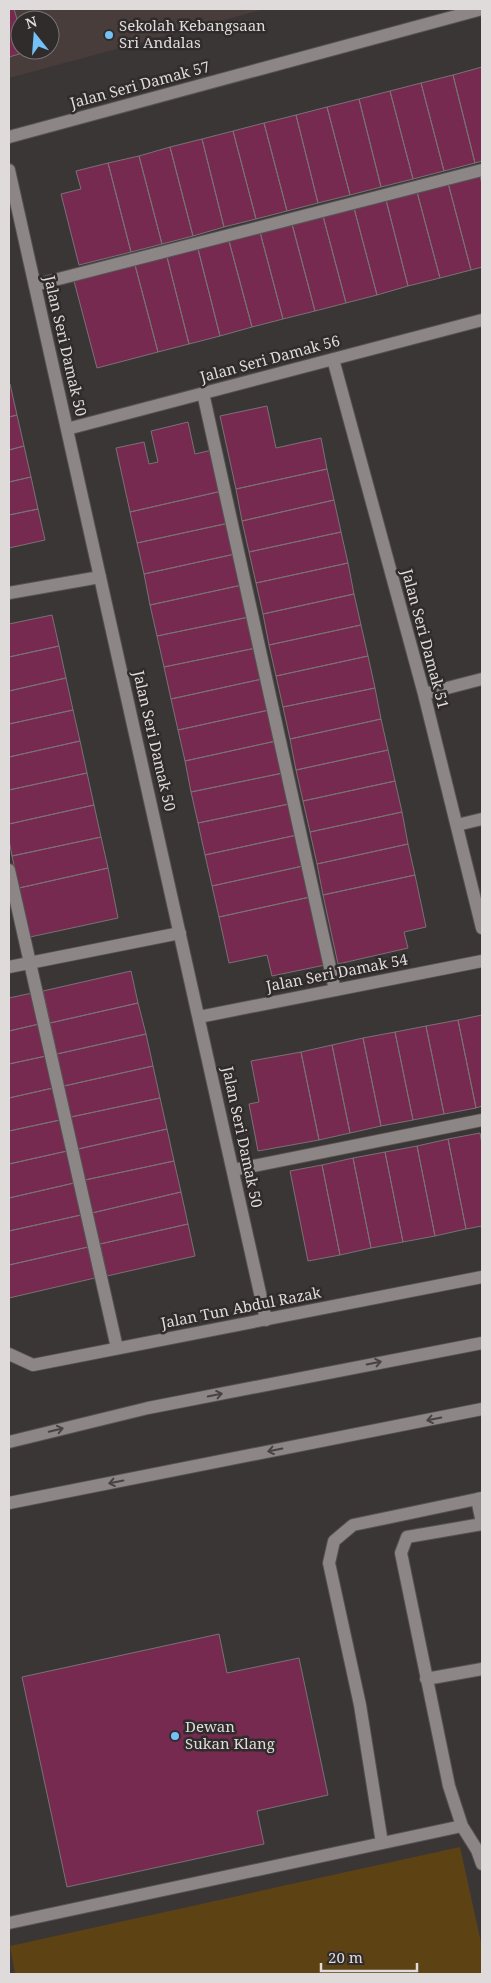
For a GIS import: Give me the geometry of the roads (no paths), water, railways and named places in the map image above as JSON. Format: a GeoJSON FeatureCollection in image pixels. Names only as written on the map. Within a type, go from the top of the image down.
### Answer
{"type":"FeatureCollection","features":[{"type":"Feature","properties":{"kind":"street","name":"Jalan Seri Damak 57"},"geometry":{"type":"LineString","coordinates":[[9,138],[458,12],[482,9]]}},
{"type":"Feature","properties":{"kind":"street","name":"Jalan Seri Damak 50"},"geometry":{"type":"LineString","coordinates":[[9,170],[266,1320]]}},
{"type":"Feature","properties":{"kind":"street"},"geometry":{"type":"LineString","coordinates":[[35,285],[482,170]]}},
{"type":"Feature","properties":{"kind":"street","name":"Jalan Seri Damak 56"},"geometry":{"type":"LineString","coordinates":[[67,429],[482,320]]}},
{"type":"Feature","properties":{"kind":"street","name":"Jalan Seri Damak 51"},"geometry":{"type":"LineString","coordinates":[[333,359],[424,694],[482,928]]}},
{"type":"Feature","properties":{"kind":"street"},"geometry":{"type":"LineString","coordinates":[[203,393],[335,990]]}},
{"type":"Feature","properties":{"kind":"street"},"geometry":{"type":"LineString","coordinates":[[9,593],[100,577]]}},
{"type":"Feature","properties":{"kind":"street"},"geometry":{"type":"LineString","coordinates":[[424,694],[482,679]]}},
{"type":"Feature","properties":{"kind":"street"},"geometry":{"type":"LineString","coordinates":[[457,825],[482,819]]}},
{"type":"Feature","properties":{"kind":"street"},"geometry":{"type":"LineString","coordinates":[[9,870],[28,963],[117,1348]]}},
{"type":"Feature","properties":{"kind":"street"},"geometry":{"type":"LineString","coordinates":[[9,967],[180,932]]}},
{"type":"Feature","properties":{"kind":"street","name":"Jalan Seri Damak 54"},"geometry":{"type":"LineString","coordinates":[[199,1017],[482,961]]}},
{"type":"Feature","properties":{"kind":"street"},"geometry":{"type":"LineString","coordinates":[[233,1170],[482,1120]]}},
{"type":"Feature","properties":{"kind":"street","name":"Jalan Tun Abdul Razak"},"geometry":{"type":"LineString","coordinates":[[9,1354],[33,1365],[482,1277]]}},
{"type":"Feature","properties":{"kind":"street"},"geometry":{"type":"LineString","coordinates":[[9,1442],[148,1408],[482,1343]]}},
{"type":"Feature","properties":{"kind":"street"},"geometry":{"type":"LineString","coordinates":[[9,1503],[482,1409]]}},
{"type":"Feature","properties":{"kind":"street"},"geometry":{"type":"LineString","coordinates":[[382,1844],[360,1705],[329,1564],[334,1541],[353,1525],[480,1499],[482,1524],[407,1538],[401,1553],[449,1786],[462,1826],[477,1850],[482,1864]]}},
{"type":"Feature","properties":{"kind":"street"},"geometry":{"type":"LineString","coordinates":[[426,1679],[482,1669]]}},
{"type":"Feature","properties":{"kind":"street"},"geometry":{"type":"LineString","coordinates":[[9,1924],[462,1826]]}},
{"type":"Feature","properties":{"kind":"place","name":"Sekolah Kebangsaan Sri Andalas"},"geometry":{"type":"Point","coordinates":[109,35]}},
{"type":"Feature","properties":{"kind":"place","name":"Dewan Sukan Klang"},"geometry":{"type":"Point","coordinates":[175,1736]}}]}
